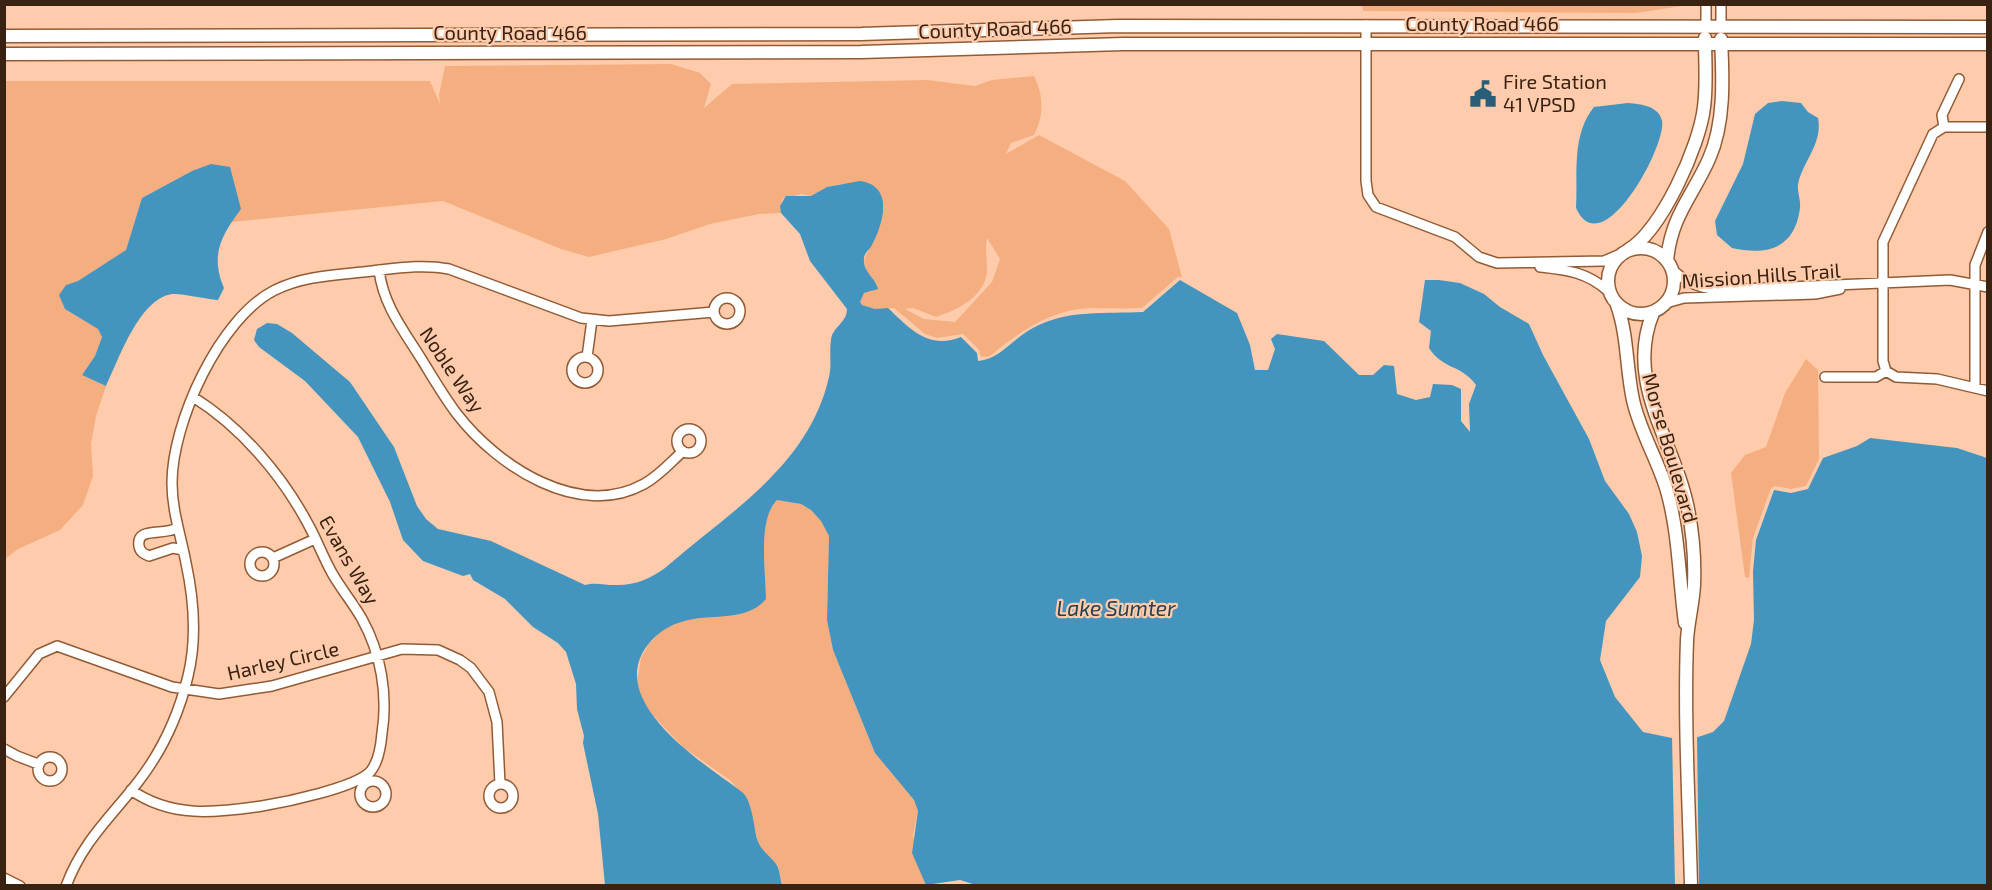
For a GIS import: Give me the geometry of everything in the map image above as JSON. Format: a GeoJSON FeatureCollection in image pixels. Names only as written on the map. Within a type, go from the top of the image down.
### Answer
{"type":"FeatureCollection","features":[{"type":"Feature","properties":{"kind":"main road","name":"County Road 466"},"geometry":{"type":"LineString","coordinates":[[4,36],[861,34],[1118,26],[1988,27]]}},
{"type":"Feature","properties":{"kind":"main road"},"geometry":{"type":"LineString","coordinates":[[1706,28],[1704,107],[1695,148],[1646,237],[1625,252],[1609,270],[1608,291],[1617,305],[1634,314],[1653,313],[1666,303],[1673,289],[1669,264],[1671,231],[1710,158],[1719,121],[1722,87],[1721,28]]}},
{"type":"Feature","properties":{"kind":"main road","name":"County Road 466"},"geometry":{"type":"LineString","coordinates":[[4,54],[861,52],[1123,44],[1988,44]]}},
{"type":"Feature","properties":{"kind":"main road"},"geometry":{"type":"LineString","coordinates":[[1625,252],[1648,249],[1669,264]]}},
{"type":"Feature","properties":{"kind":"main road","name":"Morse Boulevard"},"geometry":{"type":"LineString","coordinates":[[1617,305],[1625,328],[1628,371],[1634,403],[1647,445],[1666,489],[1675,524],[1687,639],[1691,885]]}},
{"type":"Feature","properties":{"kind":"main road","name":"Morse Boulevard"},"geometry":{"type":"LineString","coordinates":[[1653,313],[1644,344],[1644,365],[1649,401],[1676,468],[1687,506],[1694,545],[1694,585],[1687,639]]}},
{"type":"Feature","properties":{"kind":"street"},"geometry":{"type":"LineString","coordinates":[[1706,4],[1706,28]]}},
{"type":"Feature","properties":{"kind":"street"},"geometry":{"type":"LineString","coordinates":[[1721,4],[1721,28]]}},
{"type":"Feature","properties":{"kind":"street"},"geometry":{"type":"LineString","coordinates":[[1366,25],[1366,181],[1371,201],[1383,210],[1455,237],[1488,261],[1580,272],[1595,279],[1608,291]]}},
{"type":"Feature","properties":{"kind":"street"},"geometry":{"type":"LineString","coordinates":[[1944,127],[1942,115],[1959,78]]}},
{"type":"Feature","properties":{"kind":"street"},"geometry":{"type":"LineString","coordinates":[[1988,127],[1944,127],[1933,134],[1885,238],[1882,285],[1882,361],[1886,371],[1894,376],[1937,380],[1988,390]]}},
{"type":"Feature","properties":{"kind":"street"},"geometry":{"type":"LineString","coordinates":[[1975,387],[1976,258],[1988,232]]}},
{"type":"Feature","properties":{"kind":"street"},"geometry":{"type":"LineString","coordinates":[[1520,264],[1604,261],[1625,252]]}},
{"type":"Feature","properties":{"kind":"street","name":"Mission Hills Trail"},"geometry":{"type":"LineString","coordinates":[[1669,264],[1680,277],[1694,285],[1717,290],[1882,285],[1950,280],[1988,287]]}},
{"type":"Feature","properties":{"kind":"street"},"geometry":{"type":"LineString","coordinates":[[66,885],[91,837],[131,790],[162,744],[184,689],[194,631],[190,582],[173,502],[173,460],[183,418],[227,332],[242,315],[272,291],[314,277],[426,266],[449,269],[568,314],[592,320],[714,312]]}},
{"type":"Feature","properties":{"kind":"street","name":"Noble Way"},"geometry":{"type":"LineString","coordinates":[[379,270],[381,289],[389,308],[457,414],[490,448],[524,471],[573,493],[612,495],[643,485],[665,469],[683,451]]}},
{"type":"Feature","properties":{"kind":"street","name":"Mission Hills Trail"},"geometry":{"type":"LineString","coordinates":[[1666,303],[1684,298],[1815,294],[1858,285]]}},
{"type":"Feature","properties":{"kind":"street"},"geometry":{"type":"LineString","coordinates":[[587,357],[592,320]]}},
{"type":"Feature","properties":{"kind":"street"},"geometry":{"type":"LineString","coordinates":[[1826,377],[1876,377],[1886,371]]}},
{"type":"Feature","properties":{"kind":"street","name":"Evans Way"},"geometry":{"type":"LineString","coordinates":[[131,790],[153,804],[193,812],[241,809],[288,801],[365,780],[377,757],[383,727],[383,683],[366,626],[331,571],[299,508],[257,453],[215,413],[193,397]]}},
{"type":"Feature","properties":{"kind":"street"},"geometry":{"type":"LineString","coordinates":[[177,528],[169,533],[148,532],[144,534],[139,544],[140,549],[149,556],[173,548],[183,550]]}},
{"type":"Feature","properties":{"kind":"street"},"geometry":{"type":"LineString","coordinates":[[273,558],[315,539]]}},
{"type":"Feature","properties":{"kind":"street","name":"Harley Circle"},"geometry":{"type":"LineString","coordinates":[[4,697],[39,654],[57,646],[69,648],[154,682],[219,694],[245,692],[408,649],[438,650],[460,660],[479,675],[489,692],[496,711],[500,783]]}},
{"type":"Feature","properties":{"kind":"street"},"geometry":{"type":"LineString","coordinates":[[4,749],[38,764]]}},
{"type":"Feature","properties":{"kind":"street"},"geometry":{"type":"LineString","coordinates":[[4,878],[20,885]]}},
{"type":"Feature","properties":{"kind":"shaded area"},"geometry":{"type":"Polygon","coordinates":[[[1362,4],[1688,5],[1636,13],[1363,11],[1362,4]]]}},
{"type":"Feature","properties":{"kind":"shaded area"},"geometry":{"type":"Polygon","coordinates":[[[671,64],[700,73],[711,84],[704,108],[732,84],[927,80],[975,86],[992,80],[1034,76],[1040,91],[1042,106],[1037,128],[1034,135],[1011,143],[1006,154],[1039,135],[1125,181],[1169,229],[1182,277],[1178,277],[1142,308],[1090,308],[1062,313],[1024,331],[990,356],[981,357],[979,350],[963,334],[937,338],[925,334],[894,308],[875,309],[862,305],[860,302],[864,293],[872,291],[877,284],[866,270],[864,260],[881,223],[884,206],[851,185],[827,187],[811,196],[801,194],[783,199],[780,206],[781,213],[759,214],[710,224],[666,239],[589,257],[561,249],[443,201],[231,222],[241,209],[192,171],[142,198],[126,250],[78,281],[66,285],[65,309],[98,329],[102,337],[95,356],[82,375],[106,386],[96,416],[91,444],[93,476],[83,505],[60,530],[18,549],[5,559],[5,81],[430,81],[440,104],[439,95],[445,66],[671,64]],[[987,238],[987,271],[985,280],[976,295],[953,311],[936,317],[913,308],[905,309],[924,319],[955,322],[992,282],[1000,259],[987,238]]]}},
{"type":"Feature","properties":{"kind":"shaded area"},"geometry":{"type":"Polygon","coordinates":[[[1806,359],[1818,370],[1819,459],[1806,486],[1791,489],[1775,486],[1771,488],[1753,538],[1749,578],[1745,577],[1731,473],[1745,455],[1766,447],[1785,393],[1806,359]]]}},
{"type":"Feature","properties":{"kind":"shaded area"},"geometry":{"type":"Polygon","coordinates":[[[777,500],[801,504],[811,510],[821,521],[829,536],[827,620],[833,650],[875,753],[914,800],[918,811],[913,836],[926,885],[782,885],[778,866],[765,854],[758,842],[747,800],[731,781],[683,747],[647,709],[640,697],[637,682],[641,658],[649,644],[661,631],[675,622],[712,616],[766,599],[765,533],[771,509],[777,500]]]}},
{"type":"Feature","properties":{"kind":"water"},"geometry":{"type":"Polygon","coordinates":[[[1782,101],[1801,103],[1808,112],[1818,118],[1818,136],[1798,184],[1800,205],[1797,222],[1786,240],[1778,246],[1757,251],[1732,248],[1717,235],[1715,221],[1743,164],[1755,114],[1768,103],[1782,101]]]}},
{"type":"Feature","properties":{"kind":"water"},"geometry":{"type":"Polygon","coordinates":[[[1628,103],[1644,105],[1657,112],[1662,121],[1661,134],[1644,174],[1631,195],[1616,212],[1601,222],[1587,222],[1576,208],[1577,156],[1582,130],[1594,107],[1628,103]]]}},
{"type":"Feature","properties":{"kind":"water"},"geometry":{"type":"Polygon","coordinates":[[[211,164],[230,167],[241,209],[228,228],[220,246],[218,266],[224,288],[218,300],[176,294],[160,298],[140,318],[106,386],[82,375],[95,356],[102,337],[98,329],[65,309],[59,295],[66,285],[78,281],[126,250],[142,198],[192,171],[211,164]]]}},
{"type":"Feature","properties":{"kind":"water","name":"Lake Sumter"},"geometry":{"type":"Polygon","coordinates":[[[860,181],[871,184],[878,190],[883,206],[880,226],[864,258],[866,269],[878,289],[864,293],[860,302],[862,305],[875,309],[888,308],[912,330],[930,339],[939,341],[961,337],[977,353],[978,361],[1000,352],[1033,328],[1059,318],[1087,314],[1143,312],[1180,280],[1237,313],[1250,345],[1255,370],[1268,370],[1275,349],[1271,339],[1277,334],[1324,341],[1359,375],[1373,375],[1384,365],[1394,366],[1397,394],[1416,400],[1430,397],[1433,384],[1452,385],[1461,389],[1461,421],[1470,432],[1469,404],[1476,385],[1464,373],[1440,360],[1429,348],[1431,331],[1419,322],[1425,280],[1460,283],[1484,294],[1500,307],[1529,324],[1543,355],[1589,439],[1605,481],[1629,514],[1637,532],[1642,556],[1640,577],[1606,621],[1600,660],[1615,697],[1643,732],[1686,741],[1713,732],[1724,721],[1751,644],[1754,620],[1753,571],[1756,540],[1774,490],[1791,493],[1808,489],[1823,458],[1857,446],[1870,438],[1957,448],[1987,458],[1987,885],[979,886],[960,880],[926,885],[912,853],[918,811],[914,800],[875,753],[833,650],[827,620],[829,536],[821,521],[811,510],[801,504],[777,500],[767,520],[765,533],[766,599],[755,608],[741,613],[681,622],[665,629],[651,641],[638,663],[638,685],[647,707],[663,728],[683,747],[745,796],[750,807],[757,839],[777,866],[782,885],[605,885],[598,814],[577,709],[576,684],[566,652],[558,643],[533,627],[505,599],[473,580],[470,574],[463,576],[423,561],[403,540],[390,502],[358,437],[305,381],[259,347],[254,340],[257,329],[267,323],[277,324],[292,333],[350,382],[394,447],[417,506],[426,519],[438,529],[491,541],[585,585],[635,583],[665,568],[739,507],[785,462],[804,437],[819,409],[829,377],[832,336],[845,318],[847,309],[810,261],[800,234],[781,213],[780,206],[786,196],[811,196],[827,187],[860,181]]]}},
{"type":"Feature","properties":{"kind":"pier"},"geometry":{"type":"Polygon","coordinates":[[[1672,735],[1686,738],[1697,736],[1699,885],[1675,885],[1672,735]]]}},
{"type":"Feature","properties":{"kind":"place","name":"Fire Station 41 VPSD"},"geometry":{"type":"Point","coordinates":[1483,94]}}]}
